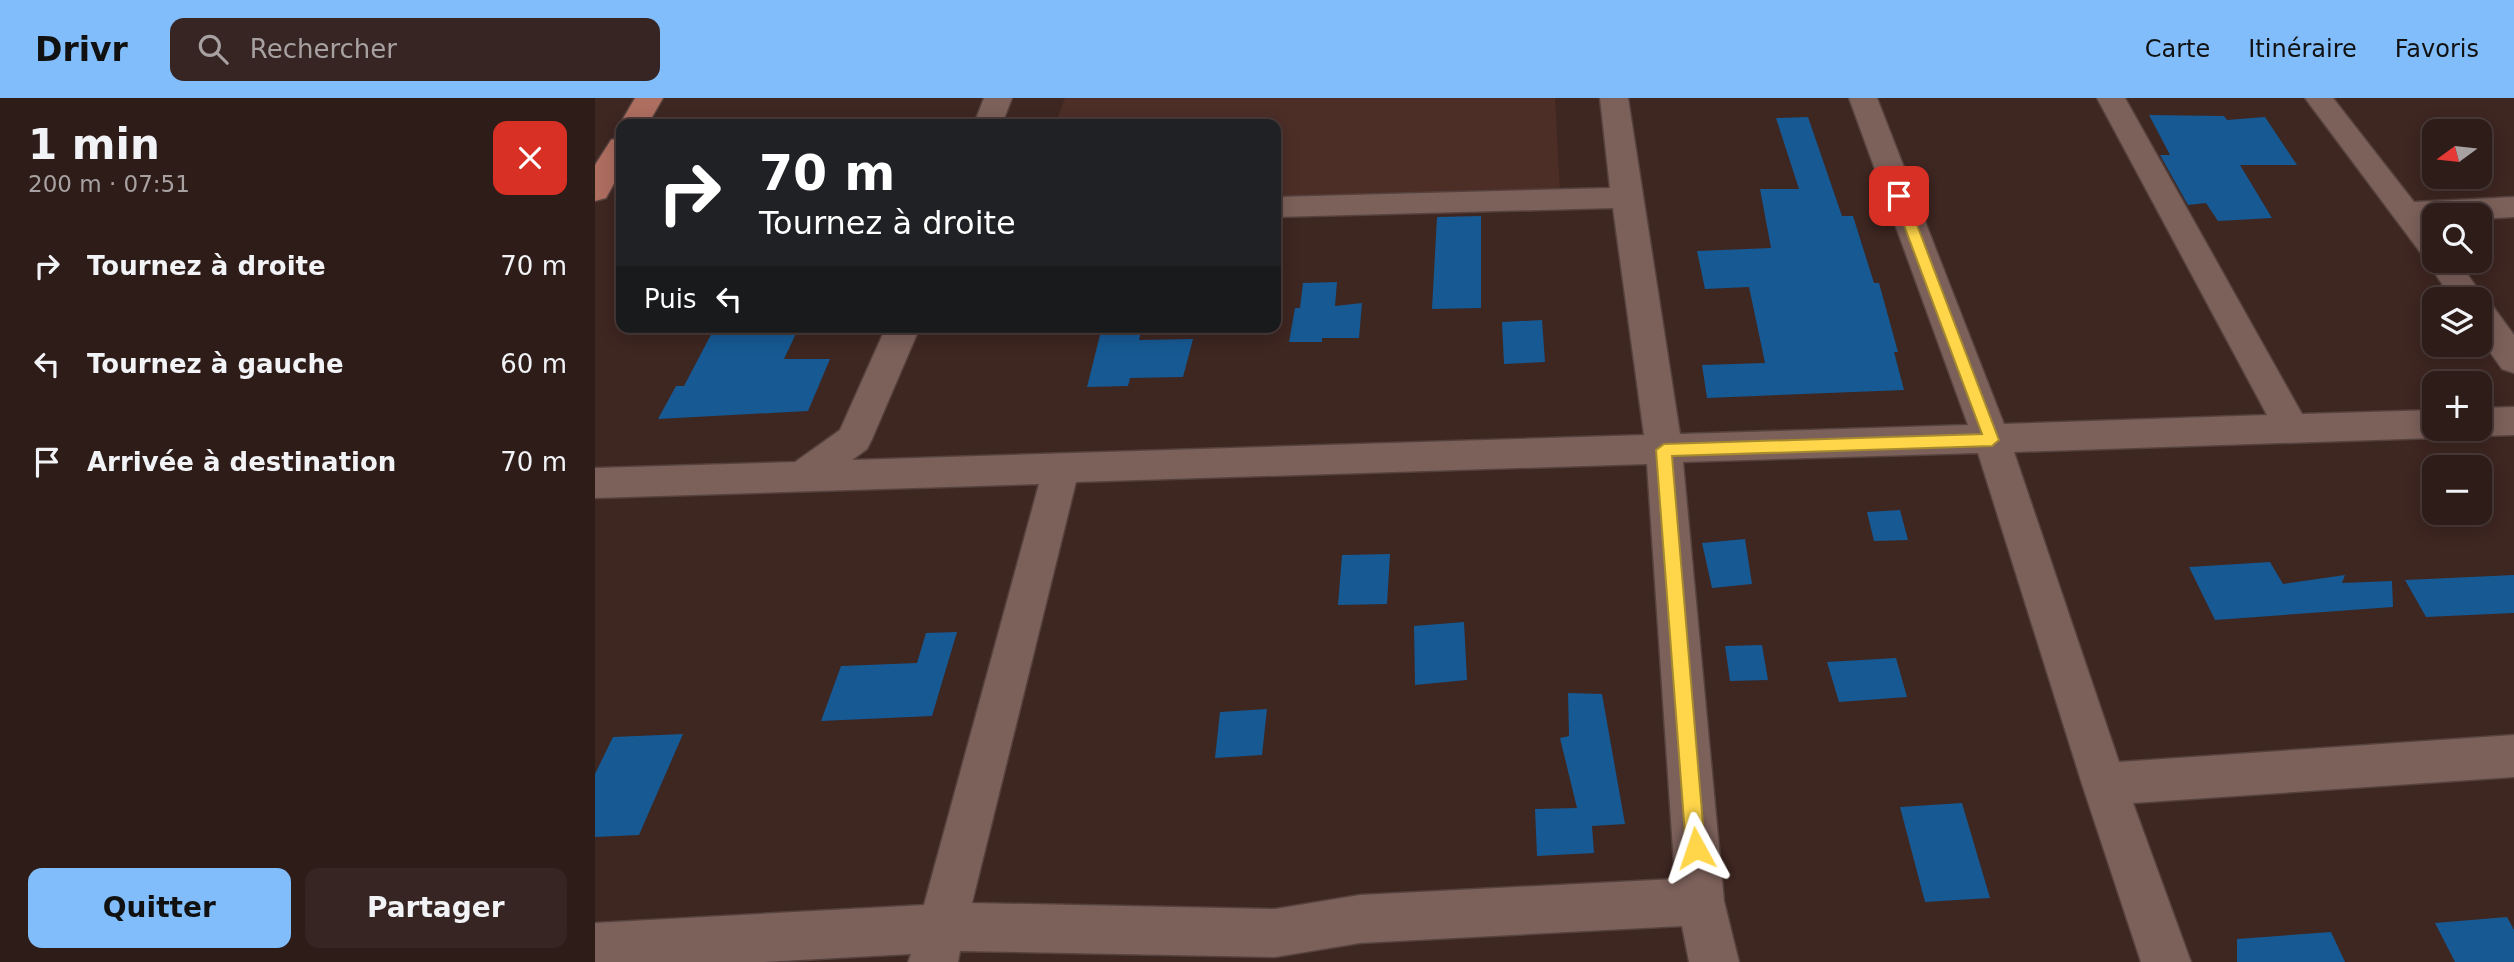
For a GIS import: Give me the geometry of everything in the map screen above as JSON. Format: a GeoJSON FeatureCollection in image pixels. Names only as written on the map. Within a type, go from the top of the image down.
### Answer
{"type":"FeatureCollection","features":[{"type":"Feature","properties":{"kind":"highway"},"geometry":{"type":"LineString","coordinates":[[637,119],[649,98]]}},
{"type":"Feature","properties":{"kind":"highway"},"geometry":{"type":"LineString","coordinates":[[595,191],[616,155]]}},
{"type":"Feature","properties":{"kind":"street"},"geometry":{"type":"LineString","coordinates":[[990,119],[998,98]]}},
{"type":"Feature","properties":{"kind":"street"},"geometry":{"type":"LineString","coordinates":[[1614,98],[1664,450],[1700,901],[1714,962]]}},
{"type":"Feature","properties":{"kind":"street"},"geometry":{"type":"LineString","coordinates":[[1863,98],[1992,440],[2103,784],[2167,962]]}},
{"type":"Feature","properties":{"kind":"street"},"geometry":{"type":"LineString","coordinates":[[2111,98],[2293,430]]}},
{"type":"Feature","properties":{"kind":"street"},"geometry":{"type":"LineString","coordinates":[[2319,98],[2422,235]]}},
{"type":"Feature","properties":{"kind":"street"},"geometry":{"type":"LineString","coordinates":[[1281,207],[1628,198]]}},
{"type":"Feature","properties":{"kind":"street"},"geometry":{"type":"LineString","coordinates":[[2406,213],[2514,207]]}},
{"type":"Feature","properties":{"kind":"street"},"geometry":{"type":"LineString","coordinates":[[2492,330],[2514,360]]}},
{"type":"Feature","properties":{"kind":"street"},"geometry":{"type":"LineString","coordinates":[[801,477],[854,439],[900,333]]}},
{"type":"Feature","properties":{"kind":"street"},"geometry":{"type":"LineString","coordinates":[[2492,422],[2514,421]]}},
{"type":"Feature","properties":{"kind":"street"},"geometry":{"type":"LineString","coordinates":[[595,483],[2422,425]]}},
{"type":"Feature","properties":{"kind":"street"},"geometry":{"type":"LineString","coordinates":[[938,945],[1061,470]]}},
{"type":"Feature","properties":{"kind":"street"},"geometry":{"type":"LineString","coordinates":[[2103,784],[2514,756]]}},
{"type":"Feature","properties":{"kind":"street"},"geometry":{"type":"LineString","coordinates":[[595,947],[938,945],[1274,948],[1360,919],[1700,901]]}},
{"type":"Feature","properties":{"kind":"shaded area"},"geometry":{"type":"Polygon","coordinates":[[[1065,98],[1555,98],[1560,191],[1281,196],[1281,119],[1057,119],[1065,98]]]}},
{"type":"Feature","properties":{"kind":"building"},"geometry":{"type":"Polygon","coordinates":[[[2149,115],[2224,116],[2227,120],[2265,117],[2297,165],[2240,165],[2272,218],[2218,221],[2206,203],[2188,205],[2160,155],[2170,155],[2149,115]]]}},
{"type":"Feature","properties":{"kind":"building"},"geometry":{"type":"Polygon","coordinates":[[[1808,117],[1842,216],[1853,216],[1874,283],[1879,283],[1898,352],[1894,352],[1904,390],[1707,398],[1702,365],[1765,363],[1749,287],[1705,289],[1697,251],[1771,248],[1760,189],[1799,189],[1776,118],[1808,117]]]}},
{"type":"Feature","properties":{"kind":"building"},"geometry":{"type":"Polygon","coordinates":[[[1481,216],[1481,308],[1432,309],[1437,217],[1481,216]]]}},
{"type":"Feature","properties":{"kind":"building"},"geometry":{"type":"Polygon","coordinates":[[[1337,282],[1335,306],[1362,303],[1359,338],[1322,338],[1322,342],[1289,342],[1295,308],[1300,308],[1303,283],[1337,282]]]}},
{"type":"Feature","properties":{"kind":"building"},"geometry":{"type":"Polygon","coordinates":[[[1542,320],[1545,362],[1504,364],[1502,322],[1542,320]]]}},
{"type":"Feature","properties":{"kind":"building"},"geometry":{"type":"Polygon","coordinates":[[[712,333],[796,333],[784,359],[830,359],[808,411],[658,419],[676,386],[684,386],[712,333]]]}},
{"type":"Feature","properties":{"kind":"building"},"geometry":{"type":"Polygon","coordinates":[[[1100,333],[1141,333],[1139,340],[1193,339],[1183,377],[1130,378],[1128,386],[1087,387],[1100,333]]]}},
{"type":"Feature","properties":{"kind":"building"},"geometry":{"type":"Polygon","coordinates":[[[1900,510],[1908,540],[1874,541],[1867,512],[1900,510]]]}},
{"type":"Feature","properties":{"kind":"building"},"geometry":{"type":"Polygon","coordinates":[[[1745,539],[1752,584],[1712,588],[1702,543],[1745,539]]]}},
{"type":"Feature","properties":{"kind":"building"},"geometry":{"type":"Polygon","coordinates":[[[1390,554],[1387,604],[1338,605],[1342,555],[1390,554]]]}},
{"type":"Feature","properties":{"kind":"building"},"geometry":{"type":"Polygon","coordinates":[[[2270,562],[2283,584],[2345,575],[2342,583],[2392,581],[2393,607],[2215,620],[2189,567],[2270,562]]]}},
{"type":"Feature","properties":{"kind":"building"},"geometry":{"type":"Polygon","coordinates":[[[2514,575],[2514,613],[2426,617],[2405,580],[2514,575]]]}},
{"type":"Feature","properties":{"kind":"building"},"geometry":{"type":"Polygon","coordinates":[[[1464,622],[1467,680],[1415,685],[1414,626],[1464,622]]]}},
{"type":"Feature","properties":{"kind":"building"},"geometry":{"type":"Polygon","coordinates":[[[957,632],[932,716],[821,721],[841,666],[917,663],[926,633],[957,632]]]}},
{"type":"Feature","properties":{"kind":"building"},"geometry":{"type":"Polygon","coordinates":[[[1762,645],[1768,680],[1730,681],[1725,646],[1762,645]]]}},
{"type":"Feature","properties":{"kind":"building"},"geometry":{"type":"Polygon","coordinates":[[[1896,658],[1907,697],[1839,702],[1827,662],[1896,658]]]}},
{"type":"Feature","properties":{"kind":"building"},"geometry":{"type":"Polygon","coordinates":[[[1568,693],[1602,694],[1625,824],[1592,826],[1594,853],[1537,856],[1535,809],[1577,808],[1560,738],[1569,736],[1568,693]]]}},
{"type":"Feature","properties":{"kind":"building"},"geometry":{"type":"Polygon","coordinates":[[[1267,709],[1262,755],[1215,758],[1220,712],[1267,709]]]}},
{"type":"Feature","properties":{"kind":"building"},"geometry":{"type":"Polygon","coordinates":[[[683,734],[639,835],[595,837],[595,774],[613,737],[683,734]]]}},
{"type":"Feature","properties":{"kind":"building"},"geometry":{"type":"Polygon","coordinates":[[[1962,803],[1990,898],[1925,902],[1900,807],[1962,803]]]}},
{"type":"Feature","properties":{"kind":"building"},"geometry":{"type":"Polygon","coordinates":[[[2507,917],[2514,930],[2514,962],[2455,962],[2435,923],[2507,917]]]}},
{"type":"Feature","properties":{"kind":"building"},"geometry":{"type":"Polygon","coordinates":[[[2331,932],[2345,962],[2237,962],[2237,939],[2331,932]]]}},
{"type":"Feature","properties":{"kind":"route"},"geometry":{"type":"LineString","coordinates":[[1696,848],[1664,450],[1992,440],[1899,196]]}}]}
